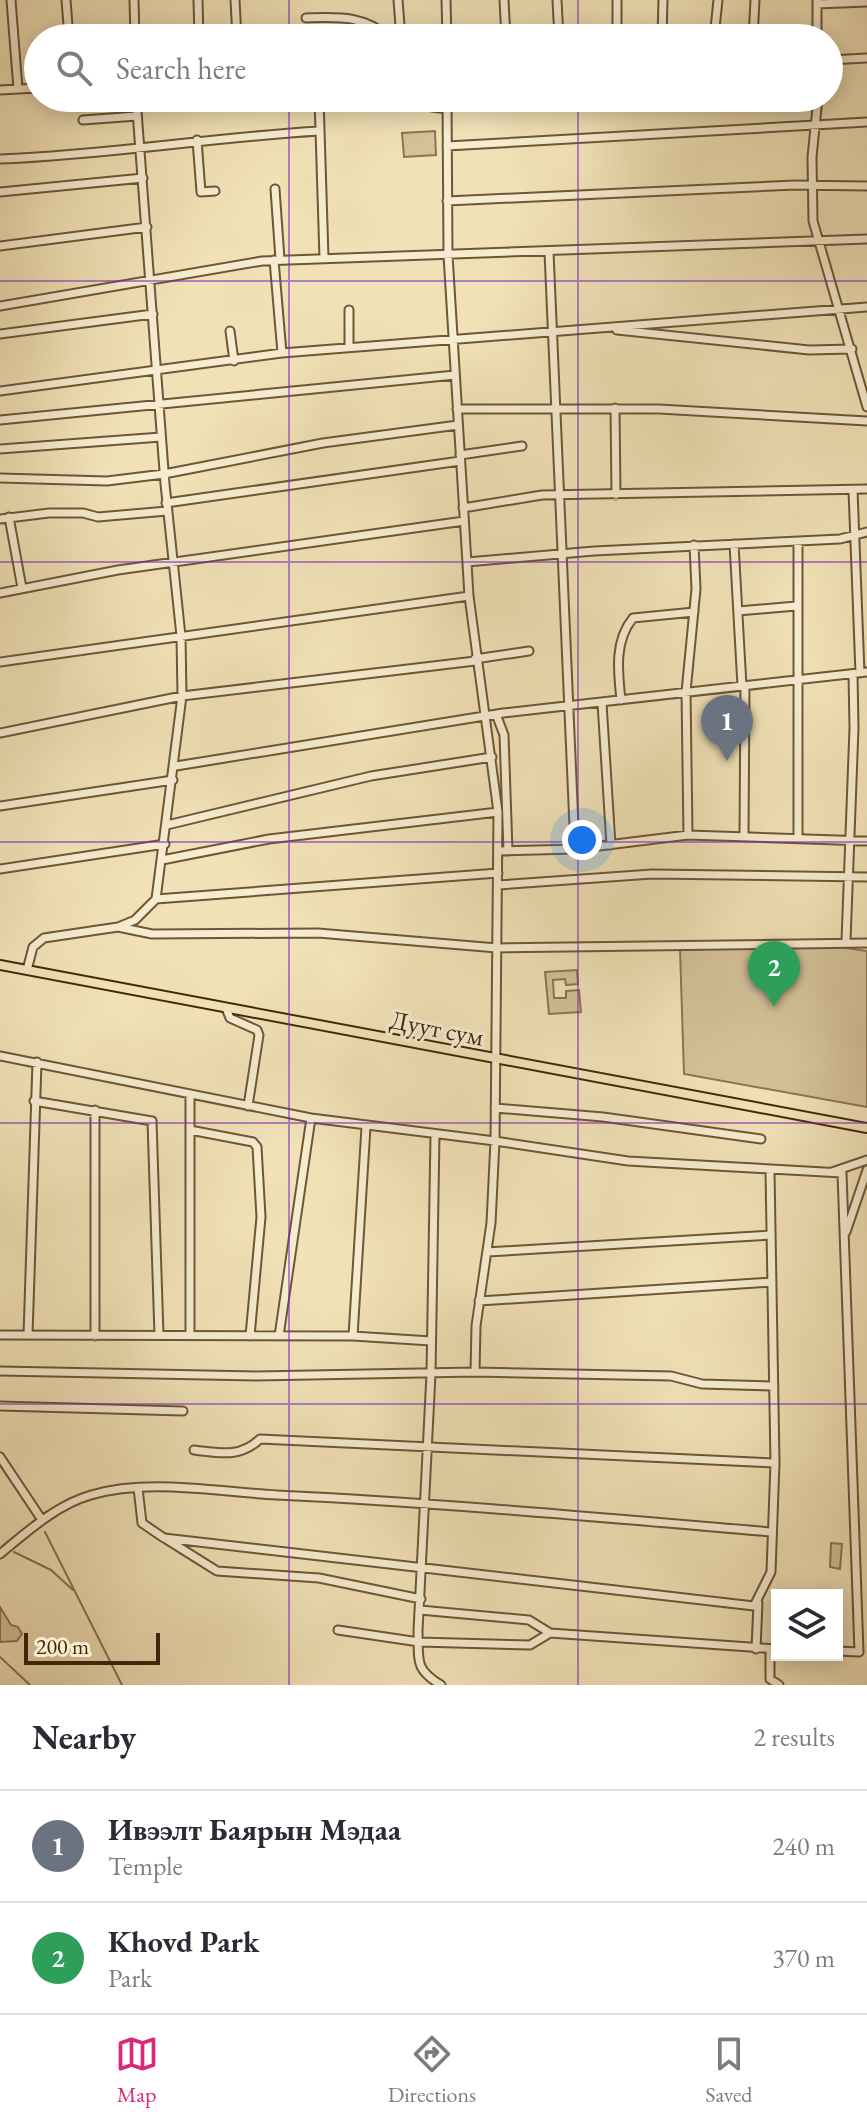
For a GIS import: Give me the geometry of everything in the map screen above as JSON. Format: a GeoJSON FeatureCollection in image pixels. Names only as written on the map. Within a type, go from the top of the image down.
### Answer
{"type":"FeatureCollection","features":[{"type":"Feature","properties":{"kind":"main road","name":"Дуут сум"},"geometry":{"type":"LineString","coordinates":[[0,965],[867,1128]]}},
{"type":"Feature","properties":{"kind":"street"},"geometry":{"type":"LineString","coordinates":[[11,0],[18,89]]}},
{"type":"Feature","properties":{"kind":"street"},"geometry":{"type":"LineString","coordinates":[[66,0],[68,24]]}},
{"type":"Feature","properties":{"kind":"street"},"geometry":{"type":"LineString","coordinates":[[134,0],[135,24]]}},
{"type":"Feature","properties":{"kind":"street"},"geometry":{"type":"LineString","coordinates":[[198,0],[199,24]]}},
{"type":"Feature","properties":{"kind":"street"},"geometry":{"type":"LineString","coordinates":[[235,0],[236,24]]}},
{"type":"Feature","properties":{"kind":"street"},"geometry":{"type":"LineString","coordinates":[[398,0],[400,24]]}},
{"type":"Feature","properties":{"kind":"street"},"geometry":{"type":"LineString","coordinates":[[446,0],[447,24]]}},
{"type":"Feature","properties":{"kind":"street"},"geometry":{"type":"LineString","coordinates":[[504,0],[505,24]]}},
{"type":"Feature","properties":{"kind":"street"},"geometry":{"type":"LineString","coordinates":[[557,0],[558,24]]}},
{"type":"Feature","properties":{"kind":"street"},"geometry":{"type":"LineString","coordinates":[[617,0],[617,24]]}},
{"type":"Feature","properties":{"kind":"street"},"geometry":{"type":"LineString","coordinates":[[662,24],[663,0]]}},
{"type":"Feature","properties":{"kind":"street"},"geometry":{"type":"LineString","coordinates":[[715,24],[718,0]]}},
{"type":"Feature","properties":{"kind":"street"},"geometry":{"type":"LineString","coordinates":[[754,24],[755,0]]}},
{"type":"Feature","properties":{"kind":"street"},"geometry":{"type":"LineString","coordinates":[[817,24],[817,2],[867,2]]}},
{"type":"Feature","properties":{"kind":"street"},"geometry":{"type":"LineString","coordinates":[[306,18],[353,17],[370,24]]}},
{"type":"Feature","properties":{"kind":"street"},"geometry":{"type":"LineString","coordinates":[[843,59],[867,58]]}},
{"type":"Feature","properties":{"kind":"street"},"geometry":{"type":"LineString","coordinates":[[0,90],[24,89]]}},
{"type":"Feature","properties":{"kind":"street"},"geometry":{"type":"LineString","coordinates":[[27,970],[33,947],[44,938],[118,927],[135,920],[156,899],[176,766],[182,696],[181,636],[164,474],[137,112]]}},
{"type":"Feature","properties":{"kind":"street"},"geometry":{"type":"LineString","coordinates":[[320,112],[324,258]]}},
{"type":"Feature","properties":{"kind":"street"},"geometry":{"type":"LineString","coordinates":[[447,112],[448,255],[469,596],[475,660],[498,812],[495,1141],[475,1372]]}},
{"type":"Feature","properties":{"kind":"street"},"geometry":{"type":"LineString","coordinates":[[817,112],[812,186],[813,221],[867,407]]}},
{"type":"Feature","properties":{"kind":"street"},"geometry":{"type":"LineString","coordinates":[[83,120],[137,116]]}},
{"type":"Feature","properties":{"kind":"street"},"geometry":{"type":"LineString","coordinates":[[447,146],[867,122]]}},
{"type":"Feature","properties":{"kind":"street"},"geometry":{"type":"LineString","coordinates":[[0,159],[320,131]]}},
{"type":"Feature","properties":{"kind":"street"},"geometry":{"type":"LineString","coordinates":[[197,140],[201,192],[215,191]]}},
{"type":"Feature","properties":{"kind":"street"},"geometry":{"type":"LineString","coordinates":[[0,192],[143,178]]}},
{"type":"Feature","properties":{"kind":"street"},"geometry":{"type":"LineString","coordinates":[[447,201],[867,186]]}},
{"type":"Feature","properties":{"kind":"street"},"geometry":{"type":"LineString","coordinates":[[275,189],[282,353]]}},
{"type":"Feature","properties":{"kind":"street"},"geometry":{"type":"LineString","coordinates":[[0,246],[147,227]]}},
{"type":"Feature","properties":{"kind":"street"},"geometry":{"type":"LineString","coordinates":[[0,306],[277,260],[867,239]]}},
{"type":"Feature","properties":{"kind":"street"},"geometry":{"type":"LineString","coordinates":[[549,252],[553,407],[575,849]]}},
{"type":"Feature","properties":{"kind":"street"},"geometry":{"type":"LineString","coordinates":[[611,329],[647,322],[867,307]]}},
{"type":"Feature","properties":{"kind":"street"},"geometry":{"type":"LineString","coordinates":[[349,310],[349,347]]}},
{"type":"Feature","properties":{"kind":"street"},"geometry":{"type":"LineString","coordinates":[[0,334],[153,314]]}},
{"type":"Feature","properties":{"kind":"street"},"geometry":{"type":"LineString","coordinates":[[0,391],[282,353],[552,331],[611,329],[809,350],[852,349]]}},
{"type":"Feature","properties":{"kind":"street"},"geometry":{"type":"LineString","coordinates":[[230,331],[234,361]]}},
{"type":"Feature","properties":{"kind":"street"},"geometry":{"type":"LineString","coordinates":[[856,363],[867,363]]}},
{"type":"Feature","properties":{"kind":"street"},"geometry":{"type":"LineString","coordinates":[[0,420],[455,375]]}},
{"type":"Feature","properties":{"kind":"street"},"geometry":{"type":"LineString","coordinates":[[615,408],[616,495]]}},
{"type":"Feature","properties":{"kind":"street"},"geometry":{"type":"LineString","coordinates":[[457,409],[615,408],[867,421]]}},
{"type":"Feature","properties":{"kind":"street"},"geometry":{"type":"LineString","coordinates":[[0,478],[107,481],[164,474],[323,443],[458,425]]}},
{"type":"Feature","properties":{"kind":"street"},"geometry":{"type":"LineString","coordinates":[[0,449],[161,437]]}},
{"type":"Feature","properties":{"kind":"street"},"geometry":{"type":"LineString","coordinates":[[22,588],[5,518],[49,513],[83,513],[98,517],[522,446]]}},
{"type":"Feature","properties":{"kind":"street"},"geometry":{"type":"LineString","coordinates":[[463,508],[506,499],[558,495],[867,489]]}},
{"type":"Feature","properties":{"kind":"street"},"geometry":{"type":"LineString","coordinates":[[846,941],[860,673],[853,490]]}},
{"type":"Feature","properties":{"kind":"street"},"geometry":{"type":"LineString","coordinates":[[0,593],[172,563],[464,521]]}},
{"type":"Feature","properties":{"kind":"street"},"geometry":{"type":"LineString","coordinates":[[467,562],[561,553],[798,542],[867,532]]}},
{"type":"Feature","properties":{"kind":"street"},"geometry":{"type":"LineString","coordinates":[[798,542],[798,838]]}},
{"type":"Feature","properties":{"kind":"street"},"geometry":{"type":"LineString","coordinates":[[734,544],[744,686],[744,836]]}},
{"type":"Feature","properties":{"kind":"street"},"geometry":{"type":"LineString","coordinates":[[688,835],[686,692],[694,612],[694,545]]}},
{"type":"Feature","properties":{"kind":"street"},"geometry":{"type":"LineString","coordinates":[[0,662],[469,596]]}},
{"type":"Feature","properties":{"kind":"street"},"geometry":{"type":"LineString","coordinates":[[738,611],[796,606]]}},
{"type":"Feature","properties":{"kind":"street"},"geometry":{"type":"LineString","coordinates":[[621,700],[620,648],[626,626],[633,618],[694,612]]}},
{"type":"Feature","properties":{"kind":"street"},"geometry":{"type":"LineString","coordinates":[[0,733],[182,696],[529,651]]}},
{"type":"Feature","properties":{"kind":"street"},"geometry":{"type":"LineString","coordinates":[[176,766],[496,714],[860,673]]}},
{"type":"Feature","properties":{"kind":"street"},"geometry":{"type":"LineString","coordinates":[[602,703],[611,845]]}},
{"type":"Feature","properties":{"kind":"street"},"geometry":{"type":"LineString","coordinates":[[496,714],[504,735],[508,851]]}},
{"type":"Feature","properties":{"kind":"street"},"geometry":{"type":"LineString","coordinates":[[167,825],[371,776],[492,757]]}},
{"type":"Feature","properties":{"kind":"street"},"geometry":{"type":"LineString","coordinates":[[0,806],[173,780]]}},
{"type":"Feature","properties":{"kind":"street"},"geometry":{"type":"LineString","coordinates":[[162,860],[269,839],[498,812]]}},
{"type":"Feature","properties":{"kind":"street"},"geometry":{"type":"LineString","coordinates":[[498,851],[575,849],[688,835],[867,841]]}},
{"type":"Feature","properties":{"kind":"street"},"geometry":{"type":"LineString","coordinates":[[0,869],[165,844]]}},
{"type":"Feature","properties":{"kind":"street"},"geometry":{"type":"LineString","coordinates":[[156,899],[498,873]]}},
{"type":"Feature","properties":{"kind":"street"},"geometry":{"type":"LineString","coordinates":[[498,885],[652,874],[867,877]]}},
{"type":"Feature","properties":{"kind":"street"},"geometry":{"type":"LineString","coordinates":[[118,927],[152,934],[318,933],[497,948],[867,943]]}},
{"type":"Feature","properties":{"kind":"street"},"geometry":{"type":"LineString","coordinates":[[226,1008],[230,1018],[257,1030],[259,1035],[248,1106]]}},
{"type":"Feature","properties":{"kind":"street"},"geometry":{"type":"LineString","coordinates":[[0,1056],[366,1127],[495,1141],[628,1161],[842,1173],[859,1652],[843,1651]]}},
{"type":"Feature","properties":{"kind":"street"},"geometry":{"type":"LineString","coordinates":[[28,1335],[37,1062]]}},
{"type":"Feature","properties":{"kind":"street"},"geometry":{"type":"LineString","coordinates":[[190,1094],[190,1335]]}},
{"type":"Feature","properties":{"kind":"street"},"geometry":{"type":"LineString","coordinates":[[34,1101],[152,1121],[155,1128],[159,1335]]}},
{"type":"Feature","properties":{"kind":"street"},"geometry":{"type":"LineString","coordinates":[[495,1108],[603,1117],[761,1139]]}},
{"type":"Feature","properties":{"kind":"street"},"geometry":{"type":"LineString","coordinates":[[95,1110],[95,1336]]}},
{"type":"Feature","properties":{"kind":"street"},"geometry":{"type":"LineString","coordinates":[[279,1336],[311,1118]]}},
{"type":"Feature","properties":{"kind":"street"},"geometry":{"type":"LineString","coordinates":[[353,1336],[366,1127]]}},
{"type":"Feature","properties":{"kind":"street"},"geometry":{"type":"LineString","coordinates":[[190,1130],[253,1142],[257,1147],[261,1217],[250,1336]]}},
{"type":"Feature","properties":{"kind":"street"},"geometry":{"type":"LineString","coordinates":[[435,1135],[431,1374],[419,1642],[423,1675],[441,1685]]}},
{"type":"Feature","properties":{"kind":"street"},"geometry":{"type":"LineString","coordinates":[[831,1173],[867,1160]]}},
{"type":"Feature","properties":{"kind":"street"},"geometry":{"type":"LineString","coordinates":[[844,1238],[867,1170]]}},
{"type":"Feature","properties":{"kind":"street"},"geometry":{"type":"LineString","coordinates":[[756,1649],[758,1601],[771,1572],[775,1463],[770,1171]]}},
{"type":"Feature","properties":{"kind":"street"},"geometry":{"type":"LineString","coordinates":[[487,1252],[771,1235]]}},
{"type":"Feature","properties":{"kind":"street"},"geometry":{"type":"LineString","coordinates":[[479,1301],[772,1282]]}},
{"type":"Feature","properties":{"kind":"street"},"geometry":{"type":"LineString","coordinates":[[0,1335],[353,1336],[431,1341]]}},
{"type":"Feature","properties":{"kind":"street"},"geometry":{"type":"LineString","coordinates":[[0,1371],[256,1376],[475,1372],[671,1376],[702,1384],[774,1386]]}},
{"type":"Feature","properties":{"kind":"street"},"geometry":{"type":"LineString","coordinates":[[0,1406],[183,1411]]}},
{"type":"Feature","properties":{"kind":"street"},"geometry":{"type":"LineString","coordinates":[[194,1450],[234,1454],[251,1447],[260,1439],[775,1463]]}},
{"type":"Feature","properties":{"kind":"street"},"geometry":{"type":"LineString","coordinates":[[0,1457],[42,1520]]}},
{"type":"Feature","properties":{"kind":"street"},"geometry":{"type":"LineString","coordinates":[[0,1554],[42,1520],[89,1495],[138,1488],[426,1502],[772,1532]]}},
{"type":"Feature","properties":{"kind":"street"},"geometry":{"type":"LineString","coordinates":[[138,1488],[142,1523],[217,1571],[319,1578],[421,1599]]}},
{"type":"Feature","properties":{"kind":"street"},"geometry":{"type":"LineString","coordinates":[[164,1538],[424,1565],[747,1608],[758,1601]]}},
{"type":"Feature","properties":{"kind":"street"},"geometry":{"type":"LineString","coordinates":[[420,1610],[529,1620],[550,1633],[771,1649]]}},
{"type":"Feature","properties":{"kind":"street"},"geometry":{"type":"LineString","coordinates":[[338,1630],[419,1642],[530,1645],[550,1633]]}},
{"type":"Feature","properties":{"kind":"street"},"geometry":{"type":"LineString","coordinates":[[772,1661],[770,1679],[779,1685]]}},
{"type":"Feature","properties":{"kind":"shaded area"},"geometry":{"type":"Polygon","coordinates":[[[435,131],[436,155],[404,157],[402,133],[435,131]]]}},
{"type":"Feature","properties":{"kind":"shaded area"},"geometry":{"type":"Polygon","coordinates":[[[832,946],[867,951],[867,1107],[684,1074],[680,949],[832,946]]]}},
{"type":"Feature","properties":{"kind":"shaded area"},"geometry":{"type":"Polygon","coordinates":[[[577,970],[578,984],[566,985],[565,979],[553,980],[554,998],[566,998],[566,991],[579,990],[581,1012],[549,1014],[545,972],[577,970]]]}},
{"type":"Feature","properties":{"kind":"shaded area"},"geometry":{"type":"Polygon","coordinates":[[[831,1543],[842,1544],[840,1569],[830,1567],[831,1543]]]}},
{"type":"Feature","properties":{"kind":"shaded area"},"geometry":{"type":"Polygon","coordinates":[[[0,1607],[11,1625],[18,1627],[22,1634],[17,1641],[0,1642],[0,1607]]]}},
{"type":"Feature","properties":{"kind":"waterway"},"geometry":{"type":"LineString","coordinates":[[45,1532],[122,1685]]}},
{"type":"Feature","properties":{"kind":"waterway"},"geometry":{"type":"LineString","coordinates":[[14,1552],[51,1570],[73,1590]]}},
{"type":"Feature","properties":{"kind":"waterway"},"geometry":{"type":"LineString","coordinates":[[0,1657],[30,1685]]}},
{"type":"Feature","properties":{"kind":"place","name":"Ивээлт Баярын Мэдаа"},"geometry":{"type":"Point","coordinates":[727,761]}},
{"type":"Feature","properties":{"kind":"place","name":"Khovd Park"},"geometry":{"type":"Point","coordinates":[774,1007]}}]}
